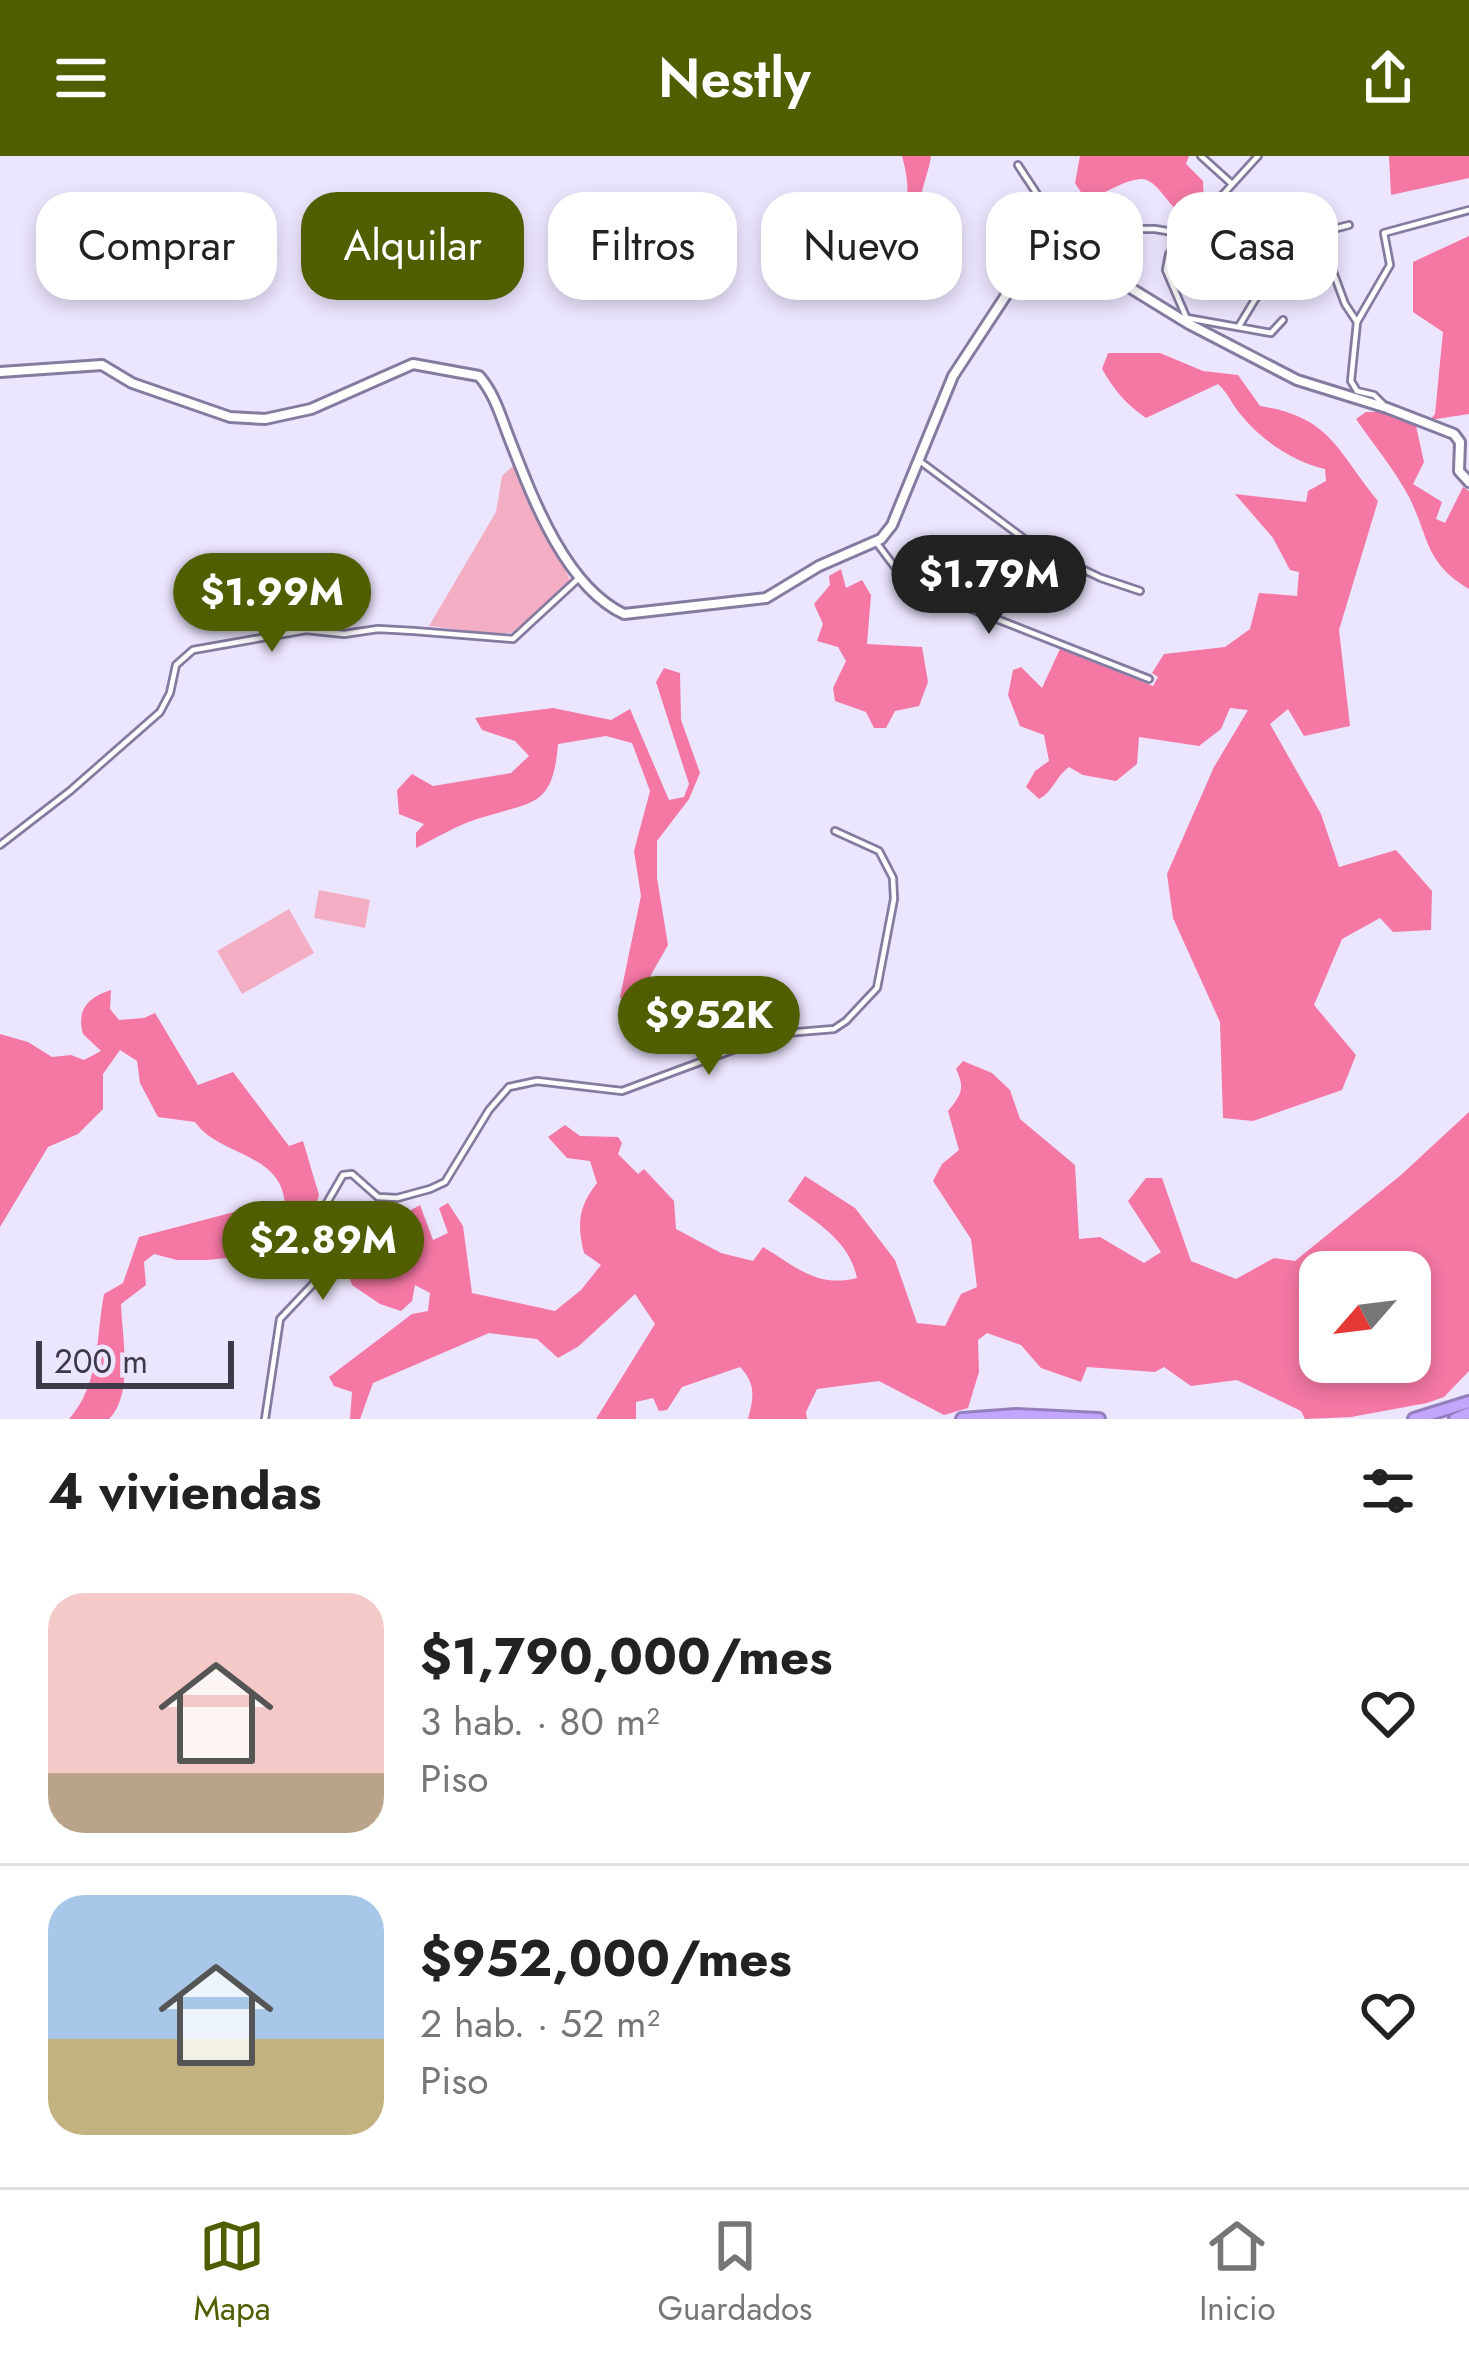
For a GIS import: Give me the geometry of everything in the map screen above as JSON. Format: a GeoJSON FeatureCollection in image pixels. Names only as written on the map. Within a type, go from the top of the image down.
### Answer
{"type":"FeatureCollection","features":[{"type":"Feature","properties":{"kind":"highway"},"geometry":{"type":"LineString","coordinates":[[1414,1419],[1469,1402]]}},
{"type":"Feature","properties":{"kind":"highway"},"geometry":{"type":"LineString","coordinates":[[1456,1419],[1469,1413]]}},
{"type":"Feature","properties":{"kind":"highway"},"geometry":{"type":"LineString","coordinates":[[962,1419],[1016,1415],[1099,1419]]}},
{"type":"Feature","properties":{"kind":"street"},"geometry":{"type":"LineString","coordinates":[[1201,156],[1232,184]]}},
{"type":"Feature","properties":{"kind":"street"},"geometry":{"type":"LineString","coordinates":[[1225,192],[1258,156]]}},
{"type":"Feature","properties":{"kind":"street"},"geometry":{"type":"LineString","coordinates":[[1018,165],[1035,192]]}},
{"type":"Feature","properties":{"kind":"street"},"geometry":{"type":"LineString","coordinates":[[1387,408],[1373,395],[1357,391],[1352,381],[1357,322],[1389,269],[1384,233],[1469,210]]}},
{"type":"Feature","properties":{"kind":"street"},"geometry":{"type":"LineString","coordinates":[[1349,225],[1321,234],[1345,304],[1357,322]]}},
{"type":"Feature","properties":{"kind":"street"},"geometry":{"type":"LineString","coordinates":[[1143,295],[1298,380],[1458,437],[1459,471],[1469,482]]}},
{"type":"Feature","properties":{"kind":"street"},"geometry":{"type":"LineString","coordinates":[[0,372],[102,365],[132,382],[230,417],[265,419],[311,409],[413,364],[479,376],[494,399],[558,545],[579,578],[624,614],[745,603],[773,595],[819,566],[876,542],[892,525],[953,376],[1003,300]]}},
{"type":"Feature","properties":{"kind":"street"},"geometry":{"type":"LineString","coordinates":[[1180,300],[1188,321]]}},
{"type":"Feature","properties":{"kind":"street"},"geometry":{"type":"LineString","coordinates":[[1239,326],[1255,300]]}},
{"type":"Feature","properties":{"kind":"street"},"geometry":{"type":"LineString","coordinates":[[1188,321],[1271,333],[1283,320]]}},
{"type":"Feature","properties":{"kind":"street"},"geometry":{"type":"LineString","coordinates":[[916,458],[1034,546],[1140,591]]}},
{"type":"Feature","properties":{"kind":"street"},"geometry":{"type":"LineString","coordinates":[[876,542],[921,602],[951,601],[1149,679]]}},
{"type":"Feature","properties":{"kind":"street"},"geometry":{"type":"LineString","coordinates":[[0,845],[160,712],[176,665],[193,650],[306,630],[355,634],[396,630],[513,639],[579,578]]}},
{"type":"Feature","properties":{"kind":"street"},"geometry":{"type":"LineString","coordinates":[[266,1419],[280,1319],[332,1264],[325,1206],[343,1174],[352,1174],[378,1197],[398,1198],[430,1189],[445,1182],[498,1095],[509,1087],[537,1081],[622,1091],[694,1061],[786,1033],[834,1029],[868,1001],[877,988],[886,954],[894,912],[893,878],[879,851],[835,831]]}},
{"type":"Feature","properties":{"kind":"shaded area"},"geometry":{"type":"Polygon","coordinates":[[[902,156],[931,156],[922,192],[906,192],[902,156]]]}},
{"type":"Feature","properties":{"kind":"shaded area"},"geometry":{"type":"Polygon","coordinates":[[[1080,156],[1189,156],[1186,164],[1203,181],[1203,192],[1167,192],[1167,200],[1155,185],[1142,179],[1105,192],[1081,192],[1075,183],[1080,156]]]}},
{"type":"Feature","properties":{"kind":"shaded area"},"geometry":{"type":"Polygon","coordinates":[[[1389,156],[1469,156],[1469,178],[1391,195],[1389,156]]]}},
{"type":"Feature","properties":{"kind":"shaded area"},"geometry":{"type":"Polygon","coordinates":[[[1469,236],[1469,414],[1430,420],[1435,414],[1443,332],[1413,312],[1413,262],[1469,236]]]}},
{"type":"Feature","properties":{"kind":"shaded area"},"geometry":{"type":"Polygon","coordinates":[[[1108,353],[1160,353],[1203,371],[1238,375],[1260,406],[1303,418],[1318,428],[1378,501],[1339,630],[1350,726],[1304,736],[1288,709],[1270,724],[1321,814],[1339,867],[1396,850],[1432,891],[1431,930],[1393,932],[1380,918],[1342,939],[1314,1005],[1356,1055],[1342,1090],[1253,1121],[1223,1118],[1220,1022],[1173,918],[1167,874],[1214,767],[1248,710],[1230,708],[1221,729],[1199,746],[1139,737],[1137,764],[1116,781],[1083,775],[1069,767],[1039,799],[1026,787],[1035,771],[1049,761],[1044,735],[1020,726],[1008,695],[1013,670],[1021,667],[1042,688],[1060,649],[1153,686],[1158,677],[1152,673],[1164,654],[1225,647],[1250,629],[1259,593],[1297,596],[1299,572],[1290,570],[1273,538],[1235,494],[1306,502],[1308,491],[1326,481],[1325,469],[1280,450],[1250,425],[1218,384],[1146,418],[1121,396],[1102,369],[1108,353]]]}},
{"type":"Feature","properties":{"kind":"shaded area"},"geometry":{"type":"Polygon","coordinates":[[[1366,412],[1383,412],[1416,426],[1424,462],[1413,484],[1442,502],[1436,519],[1445,523],[1463,487],[1469,491],[1469,589],[1444,569],[1430,549],[1403,487],[1356,419],[1366,412]]]}},
{"type":"Feature","properties":{"kind":"shaded area"},"geometry":{"type":"Polygon","coordinates":[[[515,464],[571,582],[516,632],[429,626],[496,512],[502,476],[515,464]]]}},
{"type":"Feature","properties":{"kind":"shaded area"},"geometry":{"type":"Polygon","coordinates":[[[841,569],[846,588],[862,580],[871,595],[867,644],[922,647],[928,682],[919,706],[895,711],[886,728],[874,728],[866,712],[835,701],[833,688],[846,661],[838,647],[817,641],[823,624],[814,604],[830,585],[829,576],[841,569]]]}},
{"type":"Feature","properties":{"kind":"shaded area"},"geometry":{"type":"Polygon","coordinates":[[[664,668],[680,673],[681,720],[700,773],[689,799],[657,841],[657,878],[668,945],[631,1010],[620,997],[641,896],[634,851],[650,791],[632,743],[606,736],[558,744],[551,781],[536,800],[469,822],[416,848],[416,833],[424,824],[399,814],[397,790],[412,774],[433,786],[511,773],[529,756],[515,741],[482,730],[475,718],[553,708],[611,720],[630,709],[669,800],[684,797],[689,784],[656,682],[664,668]]]}},
{"type":"Feature","properties":{"kind":"shaded area"},"geometry":{"type":"Polygon","coordinates":[[[319,890],[370,900],[365,928],[314,918],[319,890]]]}},
{"type":"Feature","properties":{"kind":"shaded area"},"geometry":{"type":"Polygon","coordinates":[[[289,909],[314,953],[242,994],[217,951],[289,909]]]}},
{"type":"Feature","properties":{"kind":"shaded area"},"geometry":{"type":"Polygon","coordinates":[[[111,990],[110,1009],[119,1020],[155,1013],[198,1085],[233,1072],[289,1146],[303,1141],[319,1195],[311,1220],[315,1265],[290,1252],[207,1260],[154,1254],[144,1262],[146,1285],[121,1304],[125,1364],[117,1408],[109,1419],[69,1419],[92,1376],[104,1294],[123,1283],[139,1237],[253,1207],[275,1220],[285,1216],[284,1195],[266,1167],[221,1143],[195,1122],[158,1117],[140,1083],[137,1061],[120,1050],[103,1074],[103,1109],[78,1134],[48,1147],[0,1227],[0,1034],[28,1042],[52,1057],[71,1055],[84,1060],[101,1051],[83,1034],[83,1011],[96,996],[111,990]]]}},
{"type":"Feature","properties":{"kind":"shaded area"},"geometry":{"type":"Polygon","coordinates":[[[963,1061],[992,1073],[1010,1090],[1020,1119],[1075,1165],[1079,1239],[1100,1237],[1144,1263],[1161,1252],[1128,1201],[1146,1178],[1162,1178],[1191,1261],[1236,1279],[1274,1258],[1299,1258],[1299,1383],[1431,1383],[1431,1251],[1307,1251],[1469,1112],[1469,1371],[1444,1397],[1427,1403],[1351,1417],[1305,1419],[1301,1411],[1237,1380],[1191,1386],[1164,1367],[1155,1372],[1087,1367],[1081,1382],[1041,1368],[1021,1345],[987,1333],[978,1340],[979,1372],[968,1408],[944,1415],[879,1381],[817,1389],[807,1419],[748,1419],[752,1391],[740,1367],[682,1387],[667,1410],[659,1411],[653,1398],[636,1402],[636,1419],[596,1419],[655,1324],[635,1294],[579,1346],[558,1358],[537,1339],[489,1333],[373,1383],[360,1419],[350,1419],[352,1392],[334,1386],[329,1377],[412,1314],[428,1311],[430,1293],[415,1285],[412,1301],[401,1311],[380,1304],[352,1285],[339,1248],[345,1229],[355,1231],[362,1247],[385,1252],[388,1223],[420,1205],[433,1240],[448,1233],[439,1208],[448,1203],[463,1226],[472,1293],[555,1311],[601,1265],[584,1253],[580,1234],[583,1208],[597,1183],[590,1161],[567,1158],[548,1137],[565,1125],[580,1136],[618,1137],[622,1143],[618,1154],[638,1174],[644,1169],[674,1201],[676,1229],[721,1253],[753,1261],[763,1247],[818,1278],[857,1278],[840,1243],[788,1201],[805,1176],[855,1208],[895,1260],[917,1323],[945,1326],[961,1294],[977,1287],[971,1239],[933,1181],[942,1164],[959,1150],[948,1111],[961,1091],[956,1069],[963,1061]]]}}]}
